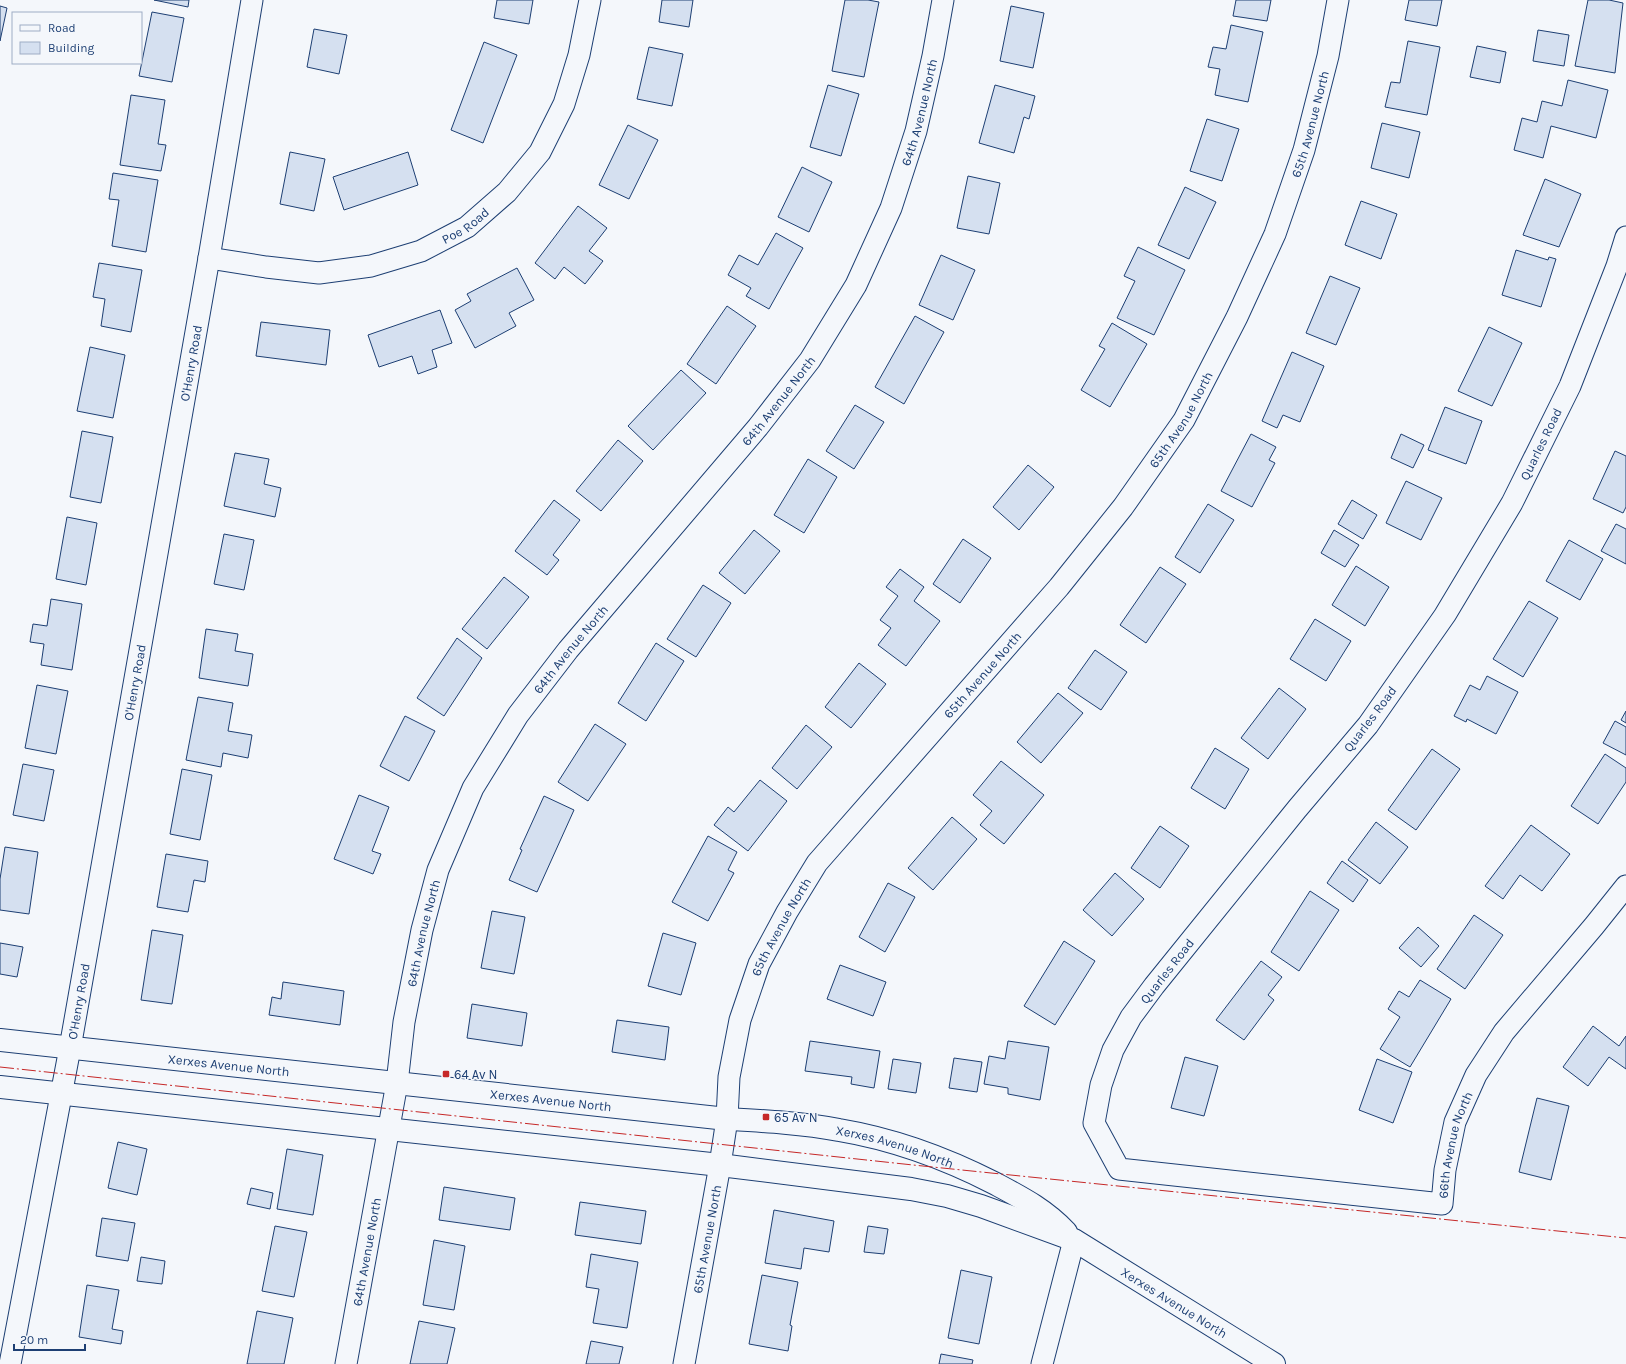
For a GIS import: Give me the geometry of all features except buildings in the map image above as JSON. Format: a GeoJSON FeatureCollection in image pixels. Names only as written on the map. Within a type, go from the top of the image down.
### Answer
{"type":"FeatureCollection","features":[{"type":"Feature","properties":{"kind":"street","name":"O'Henry Road"},"geometry":{"type":"LineString","coordinates":[[10,1364],[70,1048],[252,0]]}},
{"type":"Feature","properties":{"kind":"street","name":"Poe Road"},"geometry":{"type":"LineString","coordinates":[[208,258],[266,268],[319,273],[371,266],[421,251],[467,227],[507,192],[540,152],[564,104],[579,55],[590,0]]}},
{"type":"Feature","properties":{"kind":"street","name":"64th Avenue North"},"geometry":{"type":"LineString","coordinates":[[346,1364],[397,1083],[404,1022],[422,930],[438,870],[473,788],[518,715],[568,650],[758,427],[810,360],[856,285],[891,208],[916,131],[933,56],[943,0]]}},
{"type":"Feature","properties":{"kind":"street","name":"65th Avenue North"},"geometry":{"type":"LineString","coordinates":[[684,1364],[720,1166],[727,1119],[729,1077],[740,1020],[759,964],[787,912],[817,863],[1059,587],[1123,507],[1184,420],[1237,317],[1275,234],[1304,150],[1328,56],[1338,0]]}},
{"type":"Feature","properties":{"kind":"street","name":"Quarles Road"},"geometry":{"type":"LineString","coordinates":[[1119,1169],[1094,1123],[1101,1085],[1113,1050],[1131,1017],[1154,986],[1297,809],[1368,725],[1445,615],[1512,503],[1570,386],[1617,266],[1626,237]]}},
{"type":"Feature","properties":{"kind":"street","name":"66th Avenue North"},"geometry":{"type":"LineString","coordinates":[[1119,1169],[1442,1204],[1446,1170],[1455,1122],[1476,1075],[1504,1032],[1626,886]]}},
{"type":"Feature","properties":{"kind":"street","name":"Xerxes Avenue North"},"geometry":{"type":"LineString","coordinates":[[0,1040],[839,1130],[894,1142],[969,1170],[1024,1199],[1051,1217],[1074,1240]]}},
{"type":"Feature","properties":{"kind":"street","name":"Xerxes Avenue North"},"geometry":{"type":"LineString","coordinates":[[0,1087],[389,1128],[720,1166],[911,1189],[947,1196],[981,1206],[1074,1240],[1274,1364]]}},
{"type":"Feature","properties":{"kind":"street"},"geometry":{"type":"LineString","coordinates":[[1042,1364],[1074,1240]]}},
{"type":"Feature","properties":{"kind":"power"},"geometry":{"type":"LineString","coordinates":[[0,1067],[913,1165],[1626,1238]]}},
{"type":"Feature","properties":{"kind":"place","name":"64 Av N"},"geometry":{"type":"Point","coordinates":[446,1074]}},
{"type":"Feature","properties":{"kind":"place","name":"65 Av N"},"geometry":{"type":"Point","coordinates":[766,1117]}}]}
